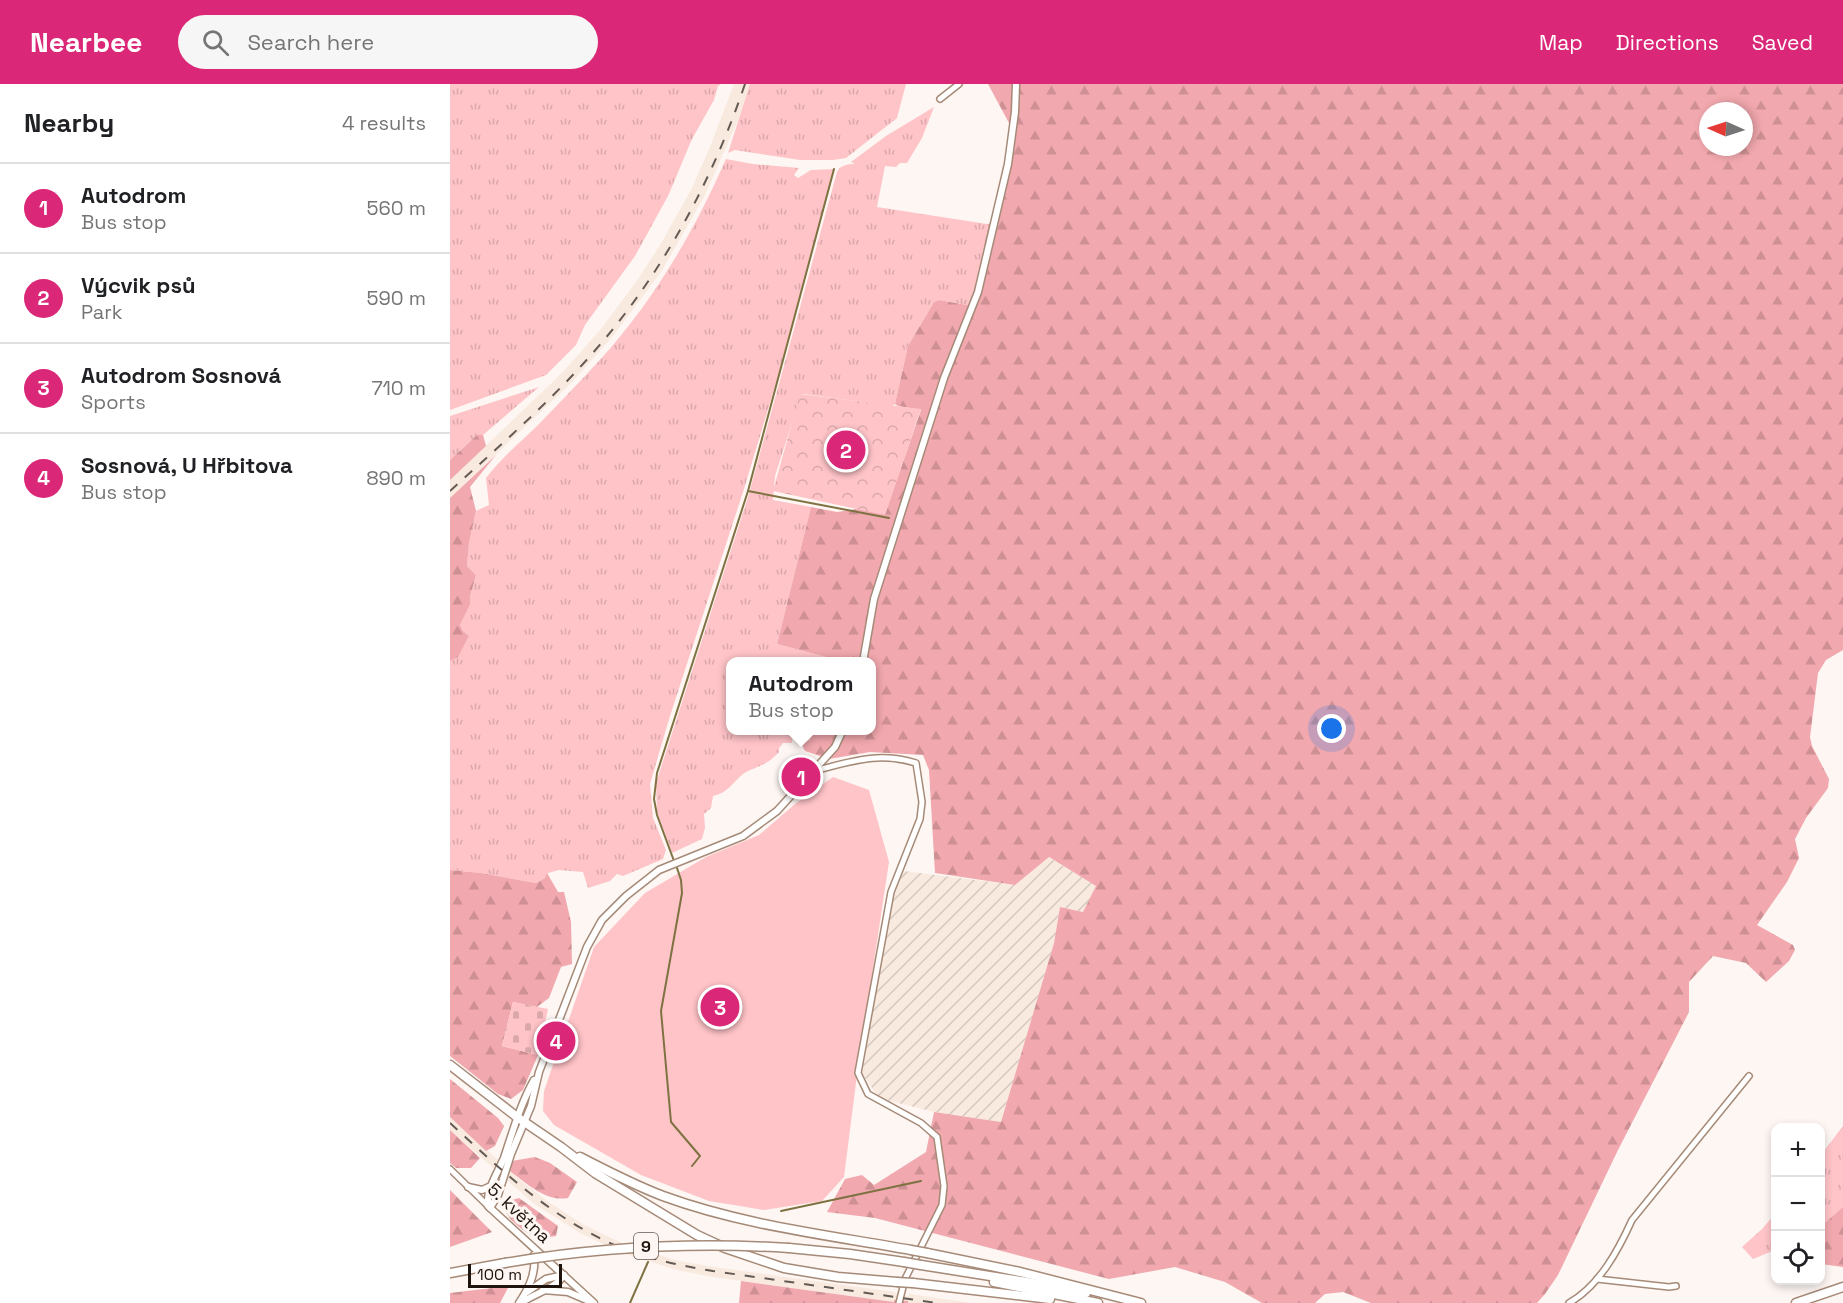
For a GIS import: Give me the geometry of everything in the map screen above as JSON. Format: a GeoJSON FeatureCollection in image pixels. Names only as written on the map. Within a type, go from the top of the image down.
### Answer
{"type":"FeatureCollection","features":[{"type":"Feature","properties":{"kind":"main road","name":"9"},"geometry":{"type":"LineString","coordinates":[[450,1065],[520,1120],[595,1173],[697,1235],[725,1248],[784,1268],[838,1277],[913,1283],[1086,1303]]}},
{"type":"Feature","properties":{"kind":"main road","name":"9"},"geometry":{"type":"LineString","coordinates":[[561,1147],[620,1178],[697,1207],[772,1225],[1020,1272],[1141,1303]]}},
{"type":"Feature","properties":{"kind":"main road","name":"9"},"geometry":{"type":"LineString","coordinates":[[450,1273],[584,1251],[659,1246],[748,1245],[850,1254],[904,1262],[1021,1281],[1134,1303]]}},
{"type":"Feature","properties":{"kind":"main road","name":"9"},"geometry":{"type":"LineString","coordinates":[[921,1265],[1098,1303]]}},
{"type":"Feature","properties":{"kind":"main road"},"geometry":{"type":"LineString","coordinates":[[1796,1303],[1843,1287]]}},
{"type":"Feature","properties":{"kind":"street"},"geometry":{"type":"LineString","coordinates":[[940,99],[959,84]]}},
{"type":"Feature","properties":{"kind":"street"},"geometry":{"type":"LineString","coordinates":[[864,657],[874,599],[937,400],[978,292],[1008,164],[1016,84]]}},
{"type":"Feature","properties":{"kind":"street"},"geometry":{"type":"LineString","coordinates":[[489,1207],[487,1199],[492,1186],[520,1120],[531,1106],[539,1072],[587,947],[602,920],[626,896],[659,870],[743,836],[777,811],[834,747],[840,735]]}},
{"type":"Feature","properties":{"kind":"street"},"geometry":{"type":"LineString","coordinates":[[813,771],[872,757],[907,760],[916,763],[918,771],[922,802],[920,819],[891,892],[858,1073],[868,1094],[921,1123],[937,1137],[944,1186],[942,1205],[905,1279],[899,1303]]}},
{"type":"Feature","properties":{"kind":"street"},"geometry":{"type":"LineString","coordinates":[[1571,1303],[1596,1279],[1622,1243],[1632,1221],[1749,1076]]}},
{"type":"Feature","properties":{"kind":"street"},"geometry":{"type":"LineString","coordinates":[[489,1207],[498,1195],[520,1120]]}},
{"type":"Feature","properties":{"kind":"street","name":"5. května"},"geometry":{"type":"LineString","coordinates":[[450,1170],[594,1303]]}},
{"type":"Feature","properties":{"kind":"street"},"geometry":{"type":"LineString","coordinates":[[468,1187],[482,1190],[492,1186]]}},
{"type":"Feature","properties":{"kind":"street"},"geometry":{"type":"LineString","coordinates":[[520,1303],[532,1279],[535,1267],[532,1246]]}},
{"type":"Feature","properties":{"kind":"street"},"geometry":{"type":"LineString","coordinates":[[524,1295],[546,1279],[564,1275]]}},
{"type":"Feature","properties":{"kind":"street"},"geometry":{"type":"LineString","coordinates":[[520,1303],[556,1284],[564,1275]]}},
{"type":"Feature","properties":{"kind":"street"},"geometry":{"type":"LineString","coordinates":[[1596,1279],[1676,1286]]}},
{"type":"Feature","properties":{"kind":"street"},"geometry":{"type":"LineString","coordinates":[[543,1290],[568,1292],[594,1303]]}},
{"type":"Feature","properties":{"kind":"shaded area"},"geometry":{"type":"Polygon","coordinates":[[[734,84],[750,84],[738,120],[704,197],[661,272],[612,337],[572,382],[450,498],[450,480],[562,373],[601,329],[636,282],[691,190],[734,84]]]}},
{"type":"Feature","properties":{"kind":"shaded area"},"geometry":{"type":"Polygon","coordinates":[[[1048,857],[1097,886],[1083,912],[1060,907],[1054,943],[1001,1122],[934,1112],[879,1098],[862,1073],[893,897],[904,871],[1015,885],[1048,857]]]}},
{"type":"Feature","properties":{"kind":"shaded area"},"geometry":{"type":"Polygon","coordinates":[[[450,1117],[520,1180],[550,1203],[584,1225],[626,1245],[679,1261],[714,1267],[895,1292],[908,1296],[909,1294],[972,1303],[908,1303],[894,1300],[894,1302],[713,1277],[677,1270],[622,1253],[580,1233],[533,1203],[450,1130],[450,1117]]]}},
{"type":"Feature","properties":{"kind":"green space"},"geometry":{"type":"Polygon","coordinates":[[[450,84],[721,84],[692,139],[668,196],[635,256],[585,325],[576,345],[546,375],[450,410],[450,84]]]}},
{"type":"Feature","properties":{"kind":"green space"},"geometry":{"type":"Polygon","coordinates":[[[750,84],[906,84],[897,118],[846,158],[800,160],[735,150],[728,153],[750,84]]]}},
{"type":"Feature","properties":{"kind":"green space"},"geometry":{"type":"Polygon","coordinates":[[[988,84],[1843,84],[1843,650],[1826,660],[1818,673],[1810,737],[1812,746],[1829,779],[1828,788],[1806,818],[1795,839],[1799,858],[1787,882],[1757,925],[1793,945],[1795,950],[1789,961],[1766,982],[1746,963],[1713,956],[1689,982],[1689,1012],[1618,1150],[1558,1275],[1537,1303],[1371,1303],[1343,1292],[1325,1294],[1315,1303],[1262,1303],[1225,1282],[1175,1267],[1109,1279],[875,1218],[827,1212],[845,1179],[862,1175],[874,1185],[926,1152],[934,1112],[1001,1122],[1054,943],[1060,907],[1083,912],[1096,886],[1049,857],[1015,885],[935,873],[929,770],[923,755],[870,752],[829,759],[805,751],[801,743],[810,740],[812,735],[876,735],[876,657],[826,657],[777,644],[811,507],[837,512],[857,509],[885,514],[921,410],[895,404],[908,346],[934,302],[939,300],[967,305],[970,303],[979,272],[987,224],[997,223],[1016,136],[988,84]]]}},
{"type":"Feature","properties":{"kind":"green space"},"geometry":{"type":"Polygon","coordinates":[[[934,107],[922,138],[907,163],[900,163],[896,167],[885,166],[877,207],[987,224],[979,272],[970,303],[967,305],[939,300],[934,302],[908,346],[895,404],[892,406],[801,395],[775,476],[773,500],[811,507],[777,644],[826,657],[726,657],[726,735],[812,735],[810,740],[801,743],[797,736],[792,739],[792,743],[783,743],[779,752],[770,760],[746,772],[726,790],[713,796],[711,808],[704,814],[705,828],[702,839],[672,853],[657,812],[656,783],[748,497],[837,172],[842,166],[855,164],[851,162],[886,136],[934,107]]]}},
{"type":"Feature","properties":{"kind":"green space"},"geometry":{"type":"Polygon","coordinates":[[[726,159],[799,168],[794,175],[798,178],[811,170],[835,169],[780,370],[650,784],[653,818],[666,850],[663,859],[623,876],[617,874],[610,881],[588,888],[583,872],[559,870],[548,873],[545,878],[536,883],[450,870],[450,661],[458,656],[469,636],[460,625],[476,575],[467,566],[476,511],[489,505],[486,478],[590,370],[636,316],[654,292],[686,240],[726,159]]]}},
{"type":"Feature","properties":{"kind":"green space"},"geometry":{"type":"Polygon","coordinates":[[[539,387],[483,435],[477,435],[450,460],[450,416],[539,387]]]}},
{"type":"Feature","properties":{"kind":"green space"},"geometry":{"type":"Polygon","coordinates":[[[800,394],[921,409],[885,515],[773,491],[800,394]]]}},
{"type":"Feature","properties":{"kind":"green space"},"geometry":{"type":"Polygon","coordinates":[[[477,435],[483,435],[486,446],[450,480],[450,460],[477,435]]]}},
{"type":"Feature","properties":{"kind":"green space"},"geometry":{"type":"Polygon","coordinates":[[[496,455],[470,487],[476,511],[467,566],[476,575],[470,604],[460,625],[469,636],[458,657],[450,661],[450,498],[496,455]]]}},
{"type":"Feature","properties":{"kind":"green space"},"geometry":{"type":"Polygon","coordinates":[[[833,777],[869,790],[889,862],[844,1177],[822,1201],[764,1210],[709,1201],[641,1175],[554,1125],[543,1111],[544,1091],[594,947],[645,893],[706,857],[759,835],[795,804],[833,777]]]}},
{"type":"Feature","properties":{"kind":"green space"},"geometry":{"type":"Polygon","coordinates":[[[450,870],[536,883],[545,878],[547,873],[558,892],[564,892],[571,922],[572,964],[561,967],[549,998],[537,1007],[513,1002],[502,1046],[538,1055],[523,1090],[511,1099],[498,1094],[450,1056],[450,870]]]}},
{"type":"Feature","properties":{"kind":"green space"},"geometry":{"type":"Polygon","coordinates":[[[513,1002],[548,1009],[538,1055],[502,1046],[513,1002]]]}},
{"type":"Feature","properties":{"kind":"green space"},"geometry":{"type":"Polygon","coordinates":[[[450,1079],[498,1118],[504,1126],[495,1146],[486,1151],[450,1117],[450,1079]]]}},
{"type":"Feature","properties":{"kind":"green space"},"geometry":{"type":"Polygon","coordinates":[[[1843,1126],[1843,1207],[1825,1223],[1825,1177],[1825,1149],[1843,1126]]]}},
{"type":"Feature","properties":{"kind":"green space"},"geometry":{"type":"Polygon","coordinates":[[[450,1130],[480,1158],[471,1168],[456,1168],[450,1163],[450,1130]]]}},
{"type":"Feature","properties":{"kind":"green space"},"geometry":{"type":"Polygon","coordinates":[[[535,1157],[550,1163],[577,1182],[568,1198],[543,1194],[507,1169],[512,1161],[535,1157]]]}},
{"type":"Feature","properties":{"kind":"green space"},"geometry":{"type":"Polygon","coordinates":[[[450,1190],[492,1232],[450,1247],[450,1190]]]}},
{"type":"Feature","properties":{"kind":"green space"},"geometry":{"type":"Polygon","coordinates":[[[519,1198],[558,1226],[556,1236],[536,1239],[515,1224],[507,1214],[505,1202],[519,1198]]]}},
{"type":"Feature","properties":{"kind":"green space"},"geometry":{"type":"Polygon","coordinates":[[[1843,1207],[1843,1267],[1825,1265],[1825,1223],[1843,1207]]]}},
{"type":"Feature","properties":{"kind":"green space"},"geometry":{"type":"Polygon","coordinates":[[[1771,1219],[1771,1252],[1753,1259],[1742,1247],[1771,1219]]]}},
{"type":"Feature","properties":{"kind":"green space"},"geometry":{"type":"Polygon","coordinates":[[[741,1281],[894,1302],[894,1300],[908,1301],[908,1303],[739,1303],[741,1281]]]}},
{"type":"Feature","properties":{"kind":"green space"},"geometry":{"type":"Polygon","coordinates":[[[509,1286],[500,1303],[450,1303],[450,1293],[509,1286]]]}},
{"type":"Feature","properties":{"kind":"waterway"},"geometry":{"type":"LineString","coordinates":[[674,861],[657,815],[654,799],[657,773],[748,491],[834,169]]}},
{"type":"Feature","properties":{"kind":"waterway"},"geometry":{"type":"LineString","coordinates":[[748,491],[889,518]]}},
{"type":"Feature","properties":{"kind":"waterway"},"geometry":{"type":"LineString","coordinates":[[676,865],[682,893],[661,1011],[671,1122],[700,1156],[692,1166]]}},
{"type":"Feature","properties":{"kind":"waterway"},"geometry":{"type":"LineString","coordinates":[[781,1211],[921,1181]]}},
{"type":"Feature","properties":{"kind":"waterway"},"geometry":{"type":"LineString","coordinates":[[630,1303],[648,1262]]}},
{"type":"Feature","properties":{"kind":"railway"},"geometry":{"type":"LineString","coordinates":[[450,491],[558,391],[591,355],[640,293],[662,261],[700,193],[745,84]]}},
{"type":"Feature","properties":{"kind":"railway"},"geometry":{"type":"LineString","coordinates":[[450,1123],[510,1177],[553,1210],[599,1238],[624,1249],[679,1265],[702,1269],[937,1303]]}},
{"type":"Feature","properties":{"kind":"place","name":"Výcvik psů"},"geometry":{"type":"Point","coordinates":[846,450]}},
{"type":"Feature","properties":{"kind":"place","name":"Autodrom"},"geometry":{"type":"Point","coordinates":[801,777]}},
{"type":"Feature","properties":{"kind":"place","name":"Autodrom Sosnová"},"geometry":{"type":"Point","coordinates":[720,1007]}},
{"type":"Feature","properties":{"kind":"place","name":"Sosnová, U Hřbitova"},"geometry":{"type":"Point","coordinates":[556,1041]}}]}
